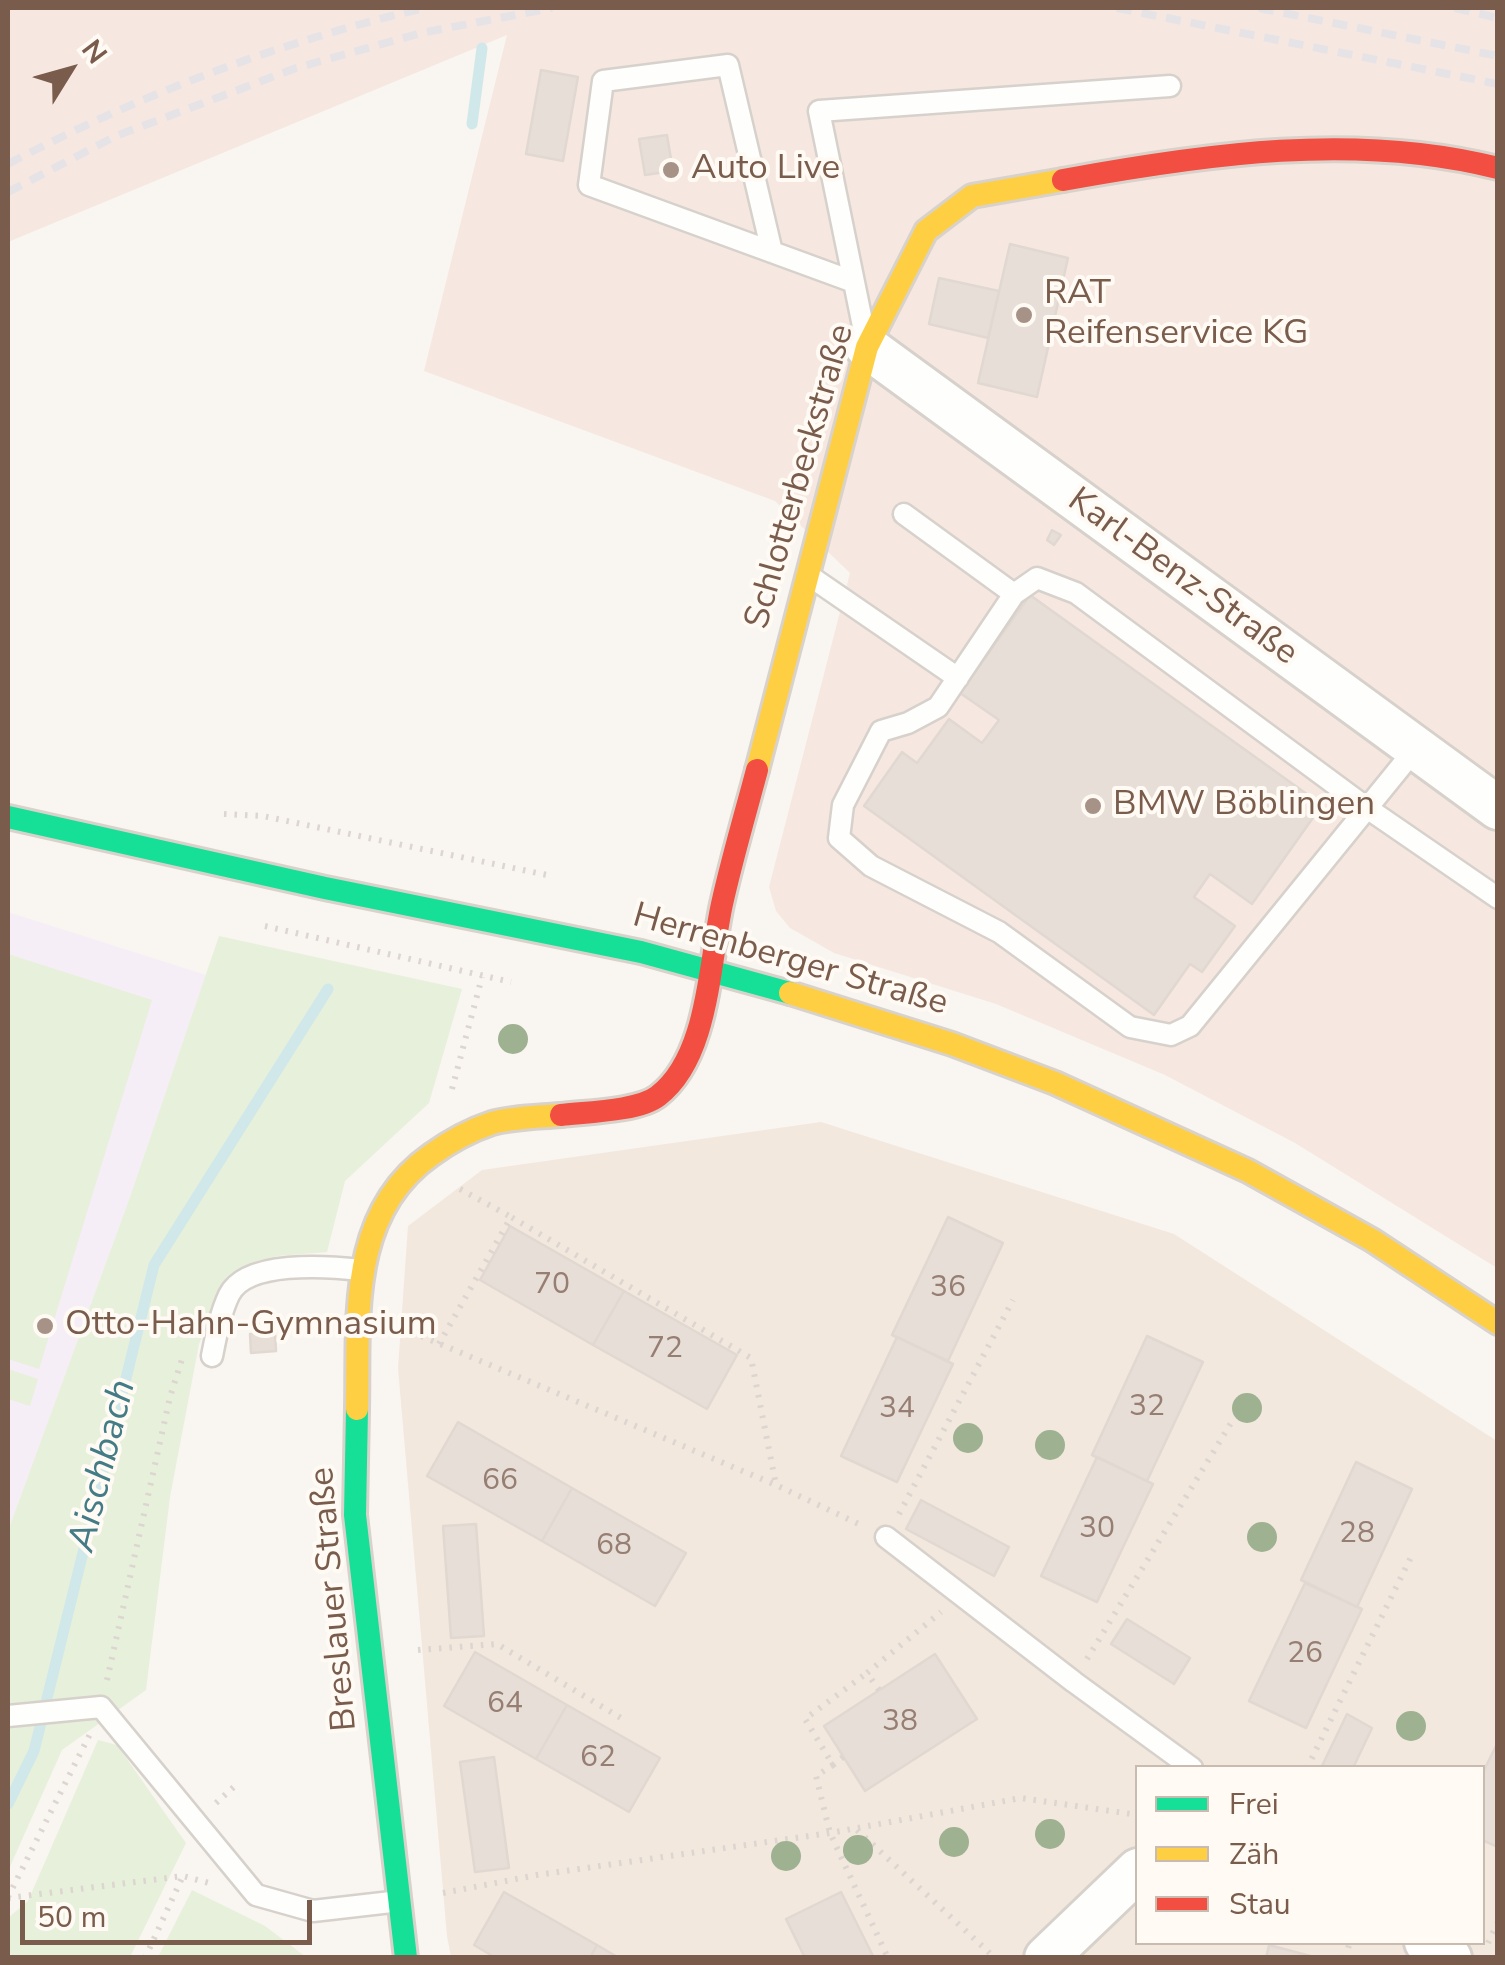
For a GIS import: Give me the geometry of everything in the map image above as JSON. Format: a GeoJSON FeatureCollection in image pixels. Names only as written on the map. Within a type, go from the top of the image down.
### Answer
{"type":"FeatureCollection","features":[{"type":"Feature","properties":{"kind":"street","name":"Schlotterbeckstraße"},"geometry":{"type":"LineString","coordinates":[[708,970],[722,903],[867,348],[926,231],[972,196],[1182,158],[1359,148],[1447,155],[1498,168]]}},
{"type":"Feature","properties":{"kind":"street","name":"Karl-Benz-Straße"},"geometry":{"type":"LineString","coordinates":[[867,348],[1498,808]]}},
{"type":"Feature","properties":{"kind":"street","name":"Herrenberger Straße"},"geometry":{"type":"LineString","coordinates":[[8,816],[325,888],[586,940],[708,970],[952,1044],[1055,1082],[1173,1134],[1309,1203],[1498,1323]]}},
{"type":"Feature","properties":{"kind":"street","name":"Breslauer Straße"},"geometry":{"type":"LineString","coordinates":[[406,1958],[355,1515],[362,1270],[371,1233],[386,1199],[417,1165],[450,1142],[493,1122],[623,1107],[654,1099],[682,1074],[692,1050],[708,970]]}},
{"type":"Feature","properties":{"kind":"street"},"geometry":{"type":"LineString","coordinates":[[1046,1958],[1135,1873]]}},
{"type":"Feature","properties":{"kind":"lane"},"geometry":{"type":"LineString","coordinates":[[772,252],[728,65],[603,81],[589,185],[772,252],[854,282]]}},
{"type":"Feature","properties":{"kind":"lane"},"geometry":{"type":"LineString","coordinates":[[867,348],[819,111],[1170,86]]}},
{"type":"Feature","properties":{"kind":"lane"},"geometry":{"type":"LineString","coordinates":[[904,514],[1014,594]]}},
{"type":"Feature","properties":{"kind":"lane"},"geometry":{"type":"LineString","coordinates":[[808,575],[958,678]]}},
{"type":"Feature","properties":{"kind":"lane"},"geometry":{"type":"LineString","coordinates":[[1416,748],[1367,808],[1190,1026],[1172,1034],[1130,1026],[999,932],[871,866],[840,838],[843,805],[881,731],[908,724],[938,707],[1014,594],[1037,578],[1076,593],[1367,808],[1498,898]]}},
{"type":"Feature","properties":{"kind":"lane"},"geometry":{"type":"LineString","coordinates":[[212,1356],[230,1291],[260,1270],[362,1270]]}},
{"type":"Feature","properties":{"kind":"lane"},"geometry":{"type":"LineString","coordinates":[[886,1537],[1188,1765]]}},
{"type":"Feature","properties":{"kind":"lane"},"geometry":{"type":"LineString","coordinates":[[8,1716],[101,1706],[256,1895],[314,1911],[402,1901]]}},
{"type":"Feature","properties":{"kind":"path"},"geometry":{"type":"LineString","coordinates":[[206,813],[263,816],[552,876]]}},
{"type":"Feature","properties":{"kind":"path"},"geometry":{"type":"LineString","coordinates":[[452,1091],[482,976]]}},
{"type":"Feature","properties":{"kind":"path"},"geometry":{"type":"LineString","coordinates":[[439,1344],[511,1217],[751,1358],[776,1485]]}},
{"type":"Feature","properties":{"kind":"path"},"geometry":{"type":"LineString","coordinates":[[8,1897],[84,1750],[101,1706],[170,1397],[191,1330],[335,1322],[405,1328],[776,1485],[886,1537],[1013,1300]]}},
{"type":"Feature","properties":{"kind":"path"},"geometry":{"type":"LineString","coordinates":[[1074,1682],[1231,1423]]}},
{"type":"Feature","properties":{"kind":"path"},"geometry":{"type":"LineString","coordinates":[[1308,1765],[1411,1558]]}},
{"type":"Feature","properties":{"kind":"path"},"geometry":{"type":"LineString","coordinates":[[833,1764],[804,1719],[962,1596]]}},
{"type":"Feature","properties":{"kind":"path"},"geometry":{"type":"LineString","coordinates":[[372,1654],[497,1644],[621,1718]]}},
{"type":"Feature","properties":{"kind":"path"},"geometry":{"type":"LineString","coordinates":[[867,1673],[879,1690]]}},
{"type":"Feature","properties":{"kind":"path"},"geometry":{"type":"LineString","coordinates":[[843,1757],[816,1776],[830,1833],[888,1958]]}},
{"type":"Feature","properties":{"kind":"path"},"geometry":{"type":"LineString","coordinates":[[402,1901],[537,1875],[856,1829],[1022,1798],[1135,1814]]}},
{"type":"Feature","properties":{"kind":"path"},"geometry":{"type":"LineString","coordinates":[[856,1829],[995,1958]]}},
{"type":"Feature","properties":{"kind":"path"},"geometry":{"type":"LineString","coordinates":[[8,1897],[183,1876],[256,1895]]}},
{"type":"Feature","properties":{"kind":"path"},"geometry":{"type":"LineString","coordinates":[[159,1958],[146,1955],[183,1876]]}},
{"type":"Feature","properties":{"kind":"shaded area"},"geometry":{"type":"Polygon","coordinates":[[[8,8],[1497,8],[1497,1268],[1295,1143],[1165,1075],[996,1004],[834,953],[790,928],[776,911],[769,887],[850,573],[775,501],[424,371],[507,35],[8,242],[8,8]]]}},
{"type":"Feature","properties":{"kind":"shaded area","name":"Otto-Hahn-Gymnasium"},"geometry":{"type":"Polygon","coordinates":[[[8,912],[206,975],[8,1531],[8,912]]]}},
{"type":"Feature","properties":{"kind":"shaded area"},"geometry":{"type":"Polygon","coordinates":[[[821,1122],[1174,1234],[1497,1441],[1497,1957],[451,1957],[398,1368],[408,1226],[482,1170],[821,1122]]]}},
{"type":"Feature","properties":{"kind":"green space"},"geometry":{"type":"Polygon","coordinates":[[[219,936],[462,989],[429,1103],[345,1181],[327,1252],[277,1256],[250,1263],[226,1277],[199,1344],[170,1497],[146,1690],[62,1750],[8,1871],[8,1531],[130,1197],[219,936]]]}},
{"type":"Feature","properties":{"kind":"green space"},"geometry":{"type":"Polygon","coordinates":[[[8,954],[152,1000],[39,1369],[8,1359],[8,954]]]}},
{"type":"Feature","properties":{"kind":"green space"},"geometry":{"type":"Polygon","coordinates":[[[8,1369],[38,1379],[30,1406],[8,1399],[8,1369]]]}},
{"type":"Feature","properties":{"kind":"green space"},"geometry":{"type":"Polygon","coordinates":[[[98,1740],[117,1745],[186,1843],[130,1957],[8,1957],[8,1918],[28,1901],[98,1740]]]}},
{"type":"Feature","properties":{"kind":"green space"},"geometry":{"type":"Polygon","coordinates":[[[192,1890],[265,1926],[306,1957],[158,1957],[192,1890]]]}},
{"type":"Feature","properties":{"kind":"building"},"geometry":{"type":"Polygon","coordinates":[[[541,70],[578,77],[563,161],[526,154],[541,70]]]}},
{"type":"Feature","properties":{"kind":"building"},"geometry":{"type":"Polygon","coordinates":[[[667,135],[673,171],[645,175],[639,139],[667,135]]]}},
{"type":"Feature","properties":{"kind":"building","name":"RAT Reifenservice KG"},"geometry":{"type":"Polygon","coordinates":[[[1010,244],[1068,258],[1037,397],[978,383],[1010,244]]]}},
{"type":"Feature","properties":{"kind":"building"},"geometry":{"type":"Polygon","coordinates":[[[939,278],[999,291],[988,338],[929,324],[939,278]]]}},
{"type":"Feature","properties":{"kind":"building"},"geometry":{"type":"Polygon","coordinates":[[[1052,530],[1061,535],[1054,545],[1047,540],[1052,530]]]}},
{"type":"Feature","properties":{"kind":"building","name":"BMW Böblingen"},"geometry":{"type":"Polygon","coordinates":[[[1030,595],[1322,805],[1252,904],[1210,874],[1194,897],[1235,926],[1202,972],[1190,964],[1154,1015],[864,806],[902,752],[917,763],[949,719],[982,743],[999,720],[960,693],[1030,595]]]}},
{"type":"Feature","properties":{"kind":"building"},"geometry":{"type":"Polygon","coordinates":[[[948,1217],[1003,1243],[948,1361],[892,1335],[948,1217]]]}},
{"type":"Feature","properties":{"kind":"building"},"geometry":{"type":"Polygon","coordinates":[[[510,1226],[624,1291],[593,1345],[480,1280],[510,1226]]]}},
{"type":"Feature","properties":{"kind":"building"},"geometry":{"type":"Polygon","coordinates":[[[624,1291],[737,1355],[707,1409],[593,1345],[624,1291]]]}},
{"type":"Feature","properties":{"kind":"building"},"geometry":{"type":"Polygon","coordinates":[[[275,1333],[276,1351],[251,1353],[250,1334],[275,1333]]]}},
{"type":"Feature","properties":{"kind":"building"},"geometry":{"type":"Polygon","coordinates":[[[1147,1336],[1203,1362],[1147,1481],[1092,1455],[1147,1336]]]}},
{"type":"Feature","properties":{"kind":"building"},"geometry":{"type":"Polygon","coordinates":[[[897,1337],[953,1364],[897,1482],[841,1456],[897,1337]]]}},
{"type":"Feature","properties":{"kind":"building"},"geometry":{"type":"Polygon","coordinates":[[[458,1422],[572,1488],[542,1541],[427,1476],[458,1422]]]}},
{"type":"Feature","properties":{"kind":"building"},"geometry":{"type":"Polygon","coordinates":[[[1097,1457],[1153,1484],[1097,1602],[1041,1576],[1097,1457]]]}},
{"type":"Feature","properties":{"kind":"building"},"geometry":{"type":"Polygon","coordinates":[[[1356,1462],[1412,1489],[1357,1607],[1301,1580],[1356,1462]]]}},
{"type":"Feature","properties":{"kind":"building"},"geometry":{"type":"Polygon","coordinates":[[[572,1488],[686,1553],[655,1606],[542,1541],[572,1488]]]}},
{"type":"Feature","properties":{"kind":"building"},"geometry":{"type":"Polygon","coordinates":[[[921,1500],[1009,1547],[994,1576],[906,1529],[921,1500]]]}},
{"type":"Feature","properties":{"kind":"building"},"geometry":{"type":"Polygon","coordinates":[[[476,1524],[484,1636],[451,1638],[443,1526],[476,1524]]]}},
{"type":"Feature","properties":{"kind":"building"},"geometry":{"type":"Polygon","coordinates":[[[1305,1583],[1362,1609],[1306,1728],[1249,1701],[1305,1583]]]}},
{"type":"Feature","properties":{"kind":"building"},"geometry":{"type":"Polygon","coordinates":[[[1127,1619],[1190,1658],[1174,1684],[1111,1644],[1127,1619]]]}},
{"type":"Feature","properties":{"kind":"building"},"geometry":{"type":"Polygon","coordinates":[[[475,1652],[567,1705],[536,1759],[444,1706],[475,1652]]]}},
{"type":"Feature","properties":{"kind":"building"},"geometry":{"type":"Polygon","coordinates":[[[935,1654],[977,1719],[865,1791],[824,1726],[935,1654]]]}},
{"type":"Feature","properties":{"kind":"building"},"geometry":{"type":"Polygon","coordinates":[[[567,1705],[660,1758],[629,1812],[536,1759],[567,1705]]]}},
{"type":"Feature","properties":{"kind":"building"},"geometry":{"type":"Polygon","coordinates":[[[1347,1714],[1372,1728],[1354,1765],[1322,1765],[1347,1714]]]}},
{"type":"Feature","properties":{"kind":"building"},"geometry":{"type":"Polygon","coordinates":[[[1498,1742],[1498,1847],[1485,1841],[1485,1768],[1498,1742]]]}},
{"type":"Feature","properties":{"kind":"building"},"geometry":{"type":"Polygon","coordinates":[[[494,1757],[509,1868],[475,1872],[460,1762],[494,1757]]]}},
{"type":"Feature","properties":{"kind":"building"},"geometry":{"type":"Polygon","coordinates":[[[504,1892],[597,1945],[590,1958],[496,1958],[474,1945],[504,1892]]]}},
{"type":"Feature","properties":{"kind":"building"},"geometry":{"type":"Polygon","coordinates":[[[841,1892],[874,1958],[805,1958],[786,1919],[841,1892]]]}},
{"type":"Feature","properties":{"kind":"building"},"geometry":{"type":"Polygon","coordinates":[[[597,1945],[619,1958],[590,1958],[597,1945]]]}},
{"type":"Feature","properties":{"kind":"building"},"geometry":{"type":"Polygon","coordinates":[[[1269,1945],[1318,1958],[1266,1958],[1269,1945]]]}},
{"type":"Feature","properties":{"kind":"waterway","name":"Aischbach"},"geometry":{"type":"LineString","coordinates":[[472,124],[482,48]]}},
{"type":"Feature","properties":{"kind":"waterway","name":"Aischbach"},"geometry":{"type":"LineString","coordinates":[[8,1804],[34,1751],[154,1265],[328,989]]}},
{"type":"Feature","properties":{"kind":"railway"},"geometry":{"type":"LineString","coordinates":[[8,164],[108,115],[211,73],[316,37],[424,8]]}},
{"type":"Feature","properties":{"kind":"railway"},"geometry":{"type":"LineString","coordinates":[[8,192],[116,136],[296,68],[421,33],[552,8]]}},
{"type":"Feature","properties":{"kind":"railway"},"geometry":{"type":"LineString","coordinates":[[1117,8],[1498,84]]}},
{"type":"Feature","properties":{"kind":"railway"},"geometry":{"type":"LineString","coordinates":[[1259,8],[1498,56]]}},
{"type":"Feature","properties":{"kind":"railway"},"geometry":{"type":"LineString","coordinates":[[1455,8],[1498,18]]}},
{"type":"Feature","properties":{"kind":"traffic: fast"},"geometry":{"type":"LineString","coordinates":[[8,817],[325,888],[641,952],[790,993]]}},
{"type":"Feature","properties":{"kind":"traffic: fast"},"geometry":{"type":"LineString","coordinates":[[357,1409],[355,1515],[406,1958]]}},
{"type":"Feature","properties":{"kind":"traffic: slow"},"geometry":{"type":"LineString","coordinates":[[757,770],[867,347],[926,231],[972,196],[1063,180]]}},
{"type":"Feature","properties":{"kind":"traffic: slow"},"geometry":{"type":"LineString","coordinates":[[790,993],[952,1044],[1055,1083],[1248,1171],[1372,1240],[1498,1323]]}},
{"type":"Feature","properties":{"kind":"traffic: slow"},"geometry":{"type":"LineString","coordinates":[[357,1409],[363,1270],[384,1207],[404,1179],[460,1137],[500,1121],[561,1115]]}},
{"type":"Feature","properties":{"kind":"traffic: jam"},"geometry":{"type":"LineString","coordinates":[[1063,180],[1226,155],[1335,149],[1444,157],[1498,168]]}},
{"type":"Feature","properties":{"kind":"traffic: jam"},"geometry":{"type":"LineString","coordinates":[[561,1115],[612,1110],[649,1101],[675,1079],[688,1058],[704,1008],[722,904],[757,770]]}},
{"type":"Feature","properties":{"kind":"place","name":"Auto Live"},"geometry":{"type":"Point","coordinates":[671,170]}},
{"type":"Feature","properties":{"kind":"place","name":"RAT Reifenservice KG"},"geometry":{"type":"Point","coordinates":[1024,315]}},
{"type":"Feature","properties":{"kind":"place","name":"BMW Böblingen"},"geometry":{"type":"Point","coordinates":[1093,806]}},
{"type":"Feature","properties":{"kind":"place","name":"Otto-Hahn-Gymnasium"},"geometry":{"type":"Point","coordinates":[45,1326]}}]}
